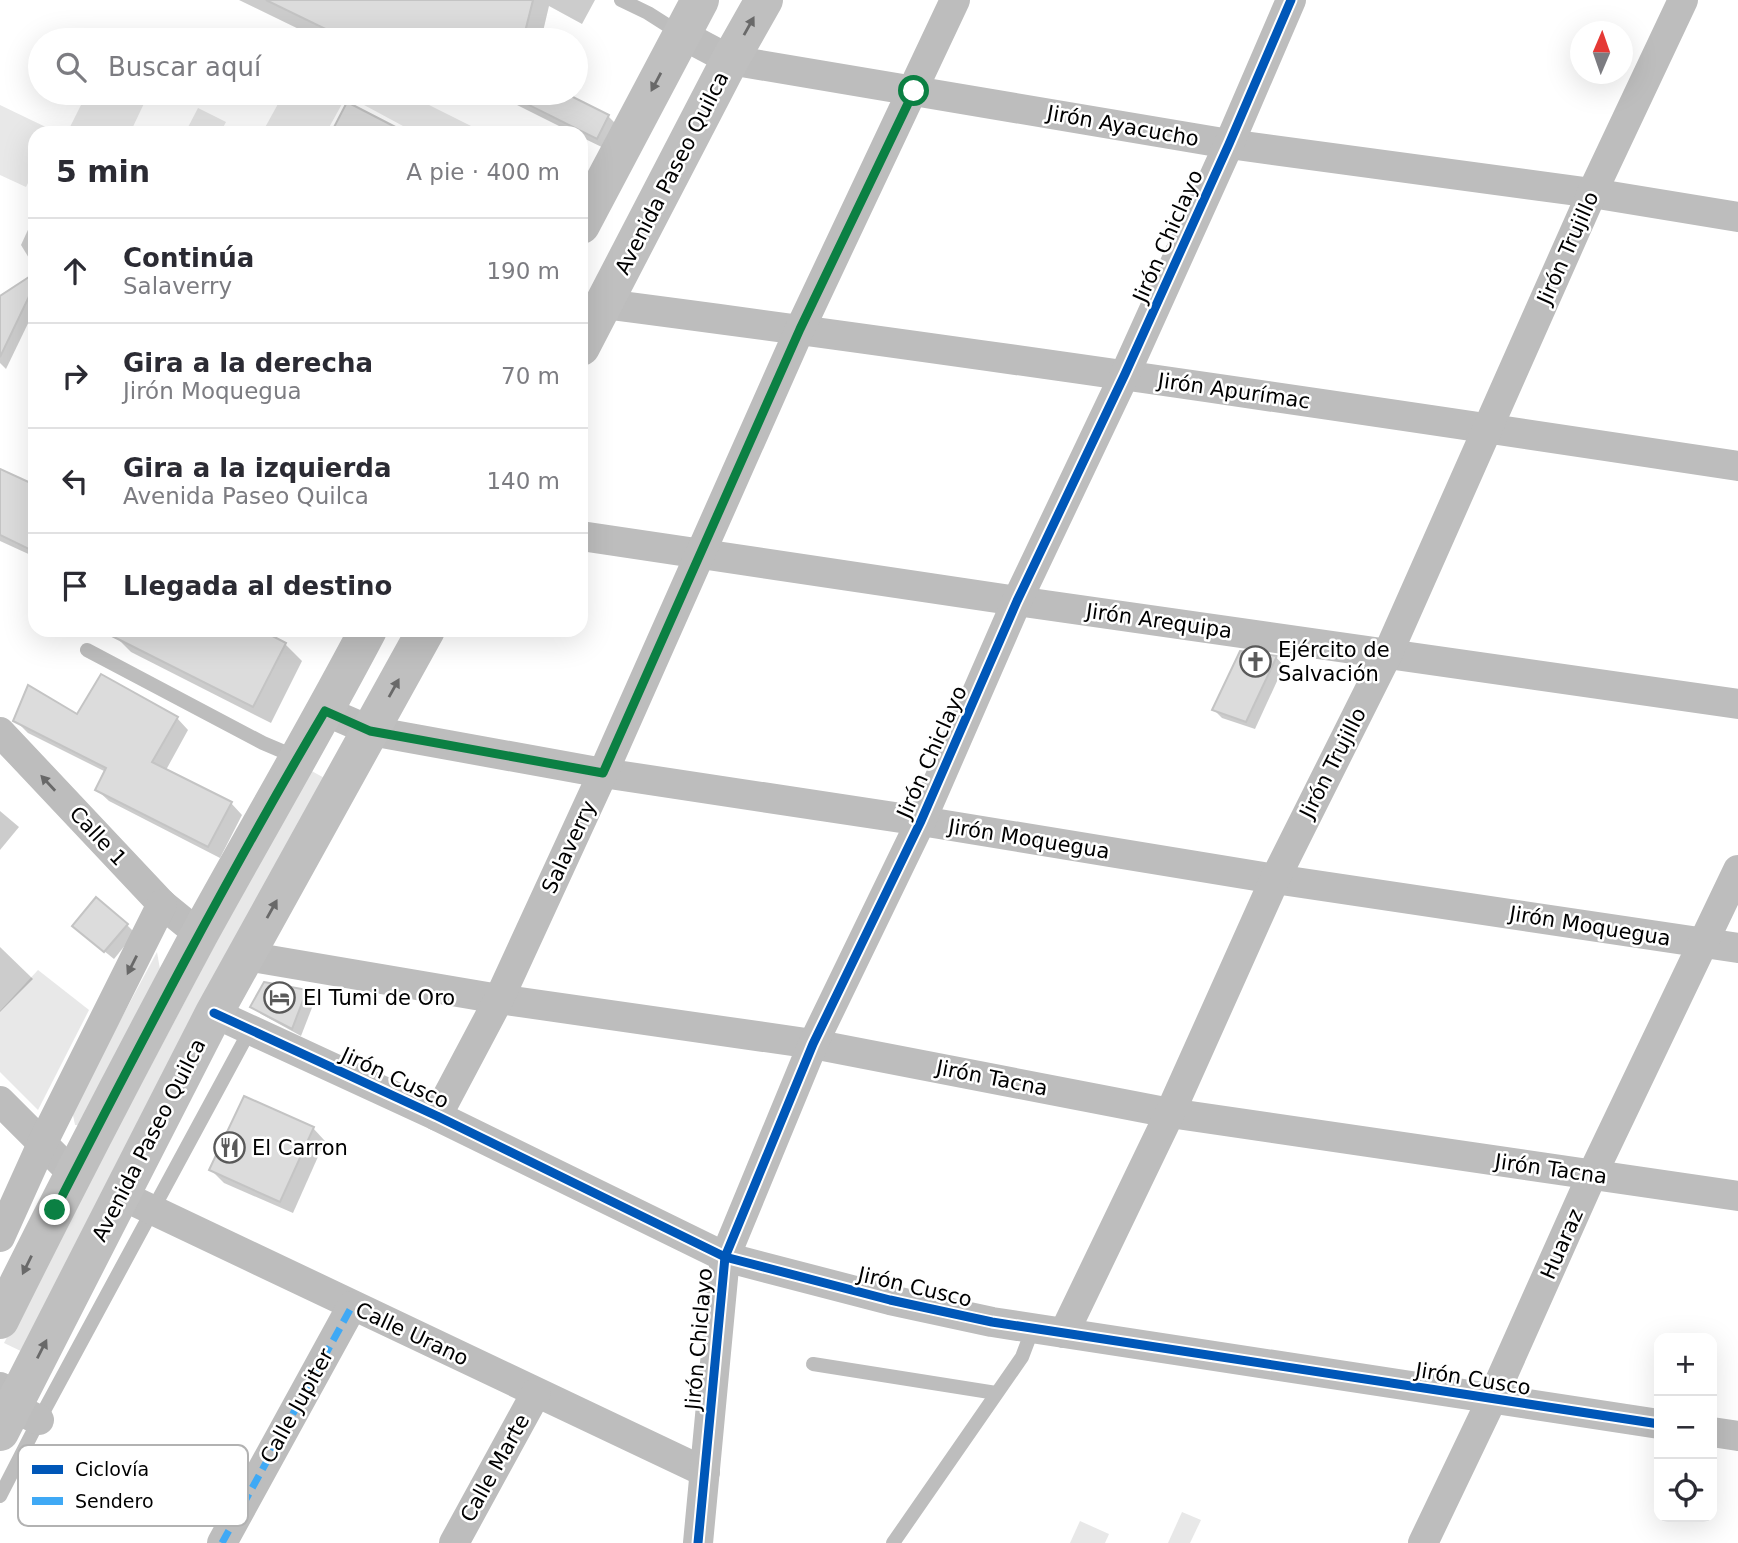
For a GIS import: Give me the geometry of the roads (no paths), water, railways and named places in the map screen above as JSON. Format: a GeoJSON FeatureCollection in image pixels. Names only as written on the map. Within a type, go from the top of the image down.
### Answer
{"type":"FeatureCollection","features":[{"type":"Feature","properties":{"kind":"main road"},"geometry":{"type":"LineString","coordinates":[[588,212],[700,0]]}},
{"type":"Feature","properties":{"kind":"main road","name":"Avenida Paseo Quilca"},"geometry":{"type":"LineString","coordinates":[[588,334],[730,60],[764,0]]}},
{"type":"Feature","properties":{"kind":"main road"},"geometry":{"type":"LineString","coordinates":[[0,1320],[73,1174],[363,637]]}},
{"type":"Feature","properties":{"kind":"main road","name":"Avenida Paseo Quilca"},"geometry":{"type":"LineString","coordinates":[[13,1411],[137,1202],[214,1013],[422,637]]}},
{"type":"Feature","properties":{"kind":"street","name":"Salaverry"},"geometry":{"type":"LineString","coordinates":[[437,1116],[499,999],[603,773],[800,329],[955,0]]}},
{"type":"Feature","properties":{"kind":"street","name":"Jirón Chiclayo"},"geometry":{"type":"LineString","coordinates":[[698,1543],[724,1257],[813,1044],[921,821],[1017,601],[1125,374],[1291,0]]}},
{"type":"Feature","properties":{"kind":"street","name":"Jirón Trujillo"},"geometry":{"type":"LineString","coordinates":[[1064,1333],[1171,1113],[1275,879],[1388,653],[1592,194],[1683,0]]}},
{"type":"Feature","properties":{"kind":"street","name":"Jirón Ayacucho"},"geometry":{"type":"LineString","coordinates":[[681,34],[730,60],[1229,144],[1738,217]]}},
{"type":"Feature","properties":{"kind":"street","name":"Jirón Apurímac"},"geometry":{"type":"LineString","coordinates":[[605,304],[1125,374],[1738,466]]}},
{"type":"Feature","properties":{"kind":"street","name":"Jirón Arequipa"},"geometry":{"type":"LineString","coordinates":[[588,537],[1738,704]]}},
{"type":"Feature","properties":{"kind":"street","name":"Jirón Moquegua"},"geometry":{"type":"LineString","coordinates":[[325,711],[370,731],[603,773],[921,821],[1275,879],[1738,948]]}},
{"type":"Feature","properties":{"kind":"street","name":"Calle 1"},"geometry":{"type":"LineString","coordinates":[[0,732],[162,904],[200,935]]}},
{"type":"Feature","properties":{"kind":"street","name":"Huaraz"},"geometry":{"type":"LineString","coordinates":[[1423,1543],[1492,1399],[1592,1175],[1738,870]]}},
{"type":"Feature","properties":{"kind":"street"},"geometry":{"type":"LineString","coordinates":[[0,1237],[8,1208],[162,904]]}},
{"type":"Feature","properties":{"kind":"street","name":"Jirón Tacna"},"geometry":{"type":"LineString","coordinates":[[246,956],[499,999],[813,1044],[1171,1113],[1738,1196]]}},
{"type":"Feature","properties":{"kind":"street","name":"Jirón Cusco"},"geometry":{"type":"LineString","coordinates":[[214,1013],[437,1116],[724,1257],[890,1300],[992,1322],[1654,1423]]}},
{"type":"Feature","properties":{"kind":"street"},"geometry":{"type":"LineString","coordinates":[[0,1101],[73,1174]]}},
{"type":"Feature","properties":{"kind":"street","name":"Calle Urano"},"geometry":{"type":"LineString","coordinates":[[137,1202],[705,1472]]}},
{"type":"Feature","properties":{"kind":"street"},"geometry":{"type":"LineString","coordinates":[[8,1208],[55,1210]]}},
{"type":"Feature","properties":{"kind":"street","name":"Calle Jupiter"},"geometry":{"type":"LineString","coordinates":[[248,1496],[352,1306]]}},
{"type":"Feature","properties":{"kind":"street","name":"Calle Marte"},"geometry":{"type":"LineString","coordinates":[[454,1543],[536,1393]]}},
{"type":"Feature","properties":{"kind":"street"},"geometry":{"type":"LineString","coordinates":[[1717,1433],[1738,1436]]}},
{"type":"Feature","properties":{"kind":"street","name":"Calle Jupiter"},"geometry":{"type":"LineString","coordinates":[[222,1543],[231,1526]]}},
{"type":"Feature","properties":{"kind":"lane"},"geometry":{"type":"LineString","coordinates":[[621,0],[681,34]]}},
{"type":"Feature","properties":{"kind":"lane"},"geometry":{"type":"LineString","coordinates":[[87,650],[263,743],[297,758]]}},
{"type":"Feature","properties":{"kind":"lane"},"geometry":{"type":"LineString","coordinates":[[137,1202],[250,1030]]}},
{"type":"Feature","properties":{"kind":"lane"},"geometry":{"type":"LineString","coordinates":[[893,1543],[1022,1357],[1032,1328]]}},
{"type":"Feature","properties":{"kind":"lane"},"geometry":{"type":"LineString","coordinates":[[813,1364],[996,1392]]}},
{"type":"Feature","properties":{"kind":"lane"},"geometry":{"type":"LineString","coordinates":[[0,1496],[13,1411]]}},
{"type":"Feature","properties":{"kind":"place","name":"Ejército de Salvación"},"geometry":{"type":"Point","coordinates":[1255,662]}},
{"type":"Feature","properties":{"kind":"place","name":"El Tumi de Oro"},"geometry":{"type":"Point","coordinates":[280,998]}},
{"type":"Feature","properties":{"kind":"place","name":"El Carron"},"geometry":{"type":"Point","coordinates":[229,1148]}}]}
